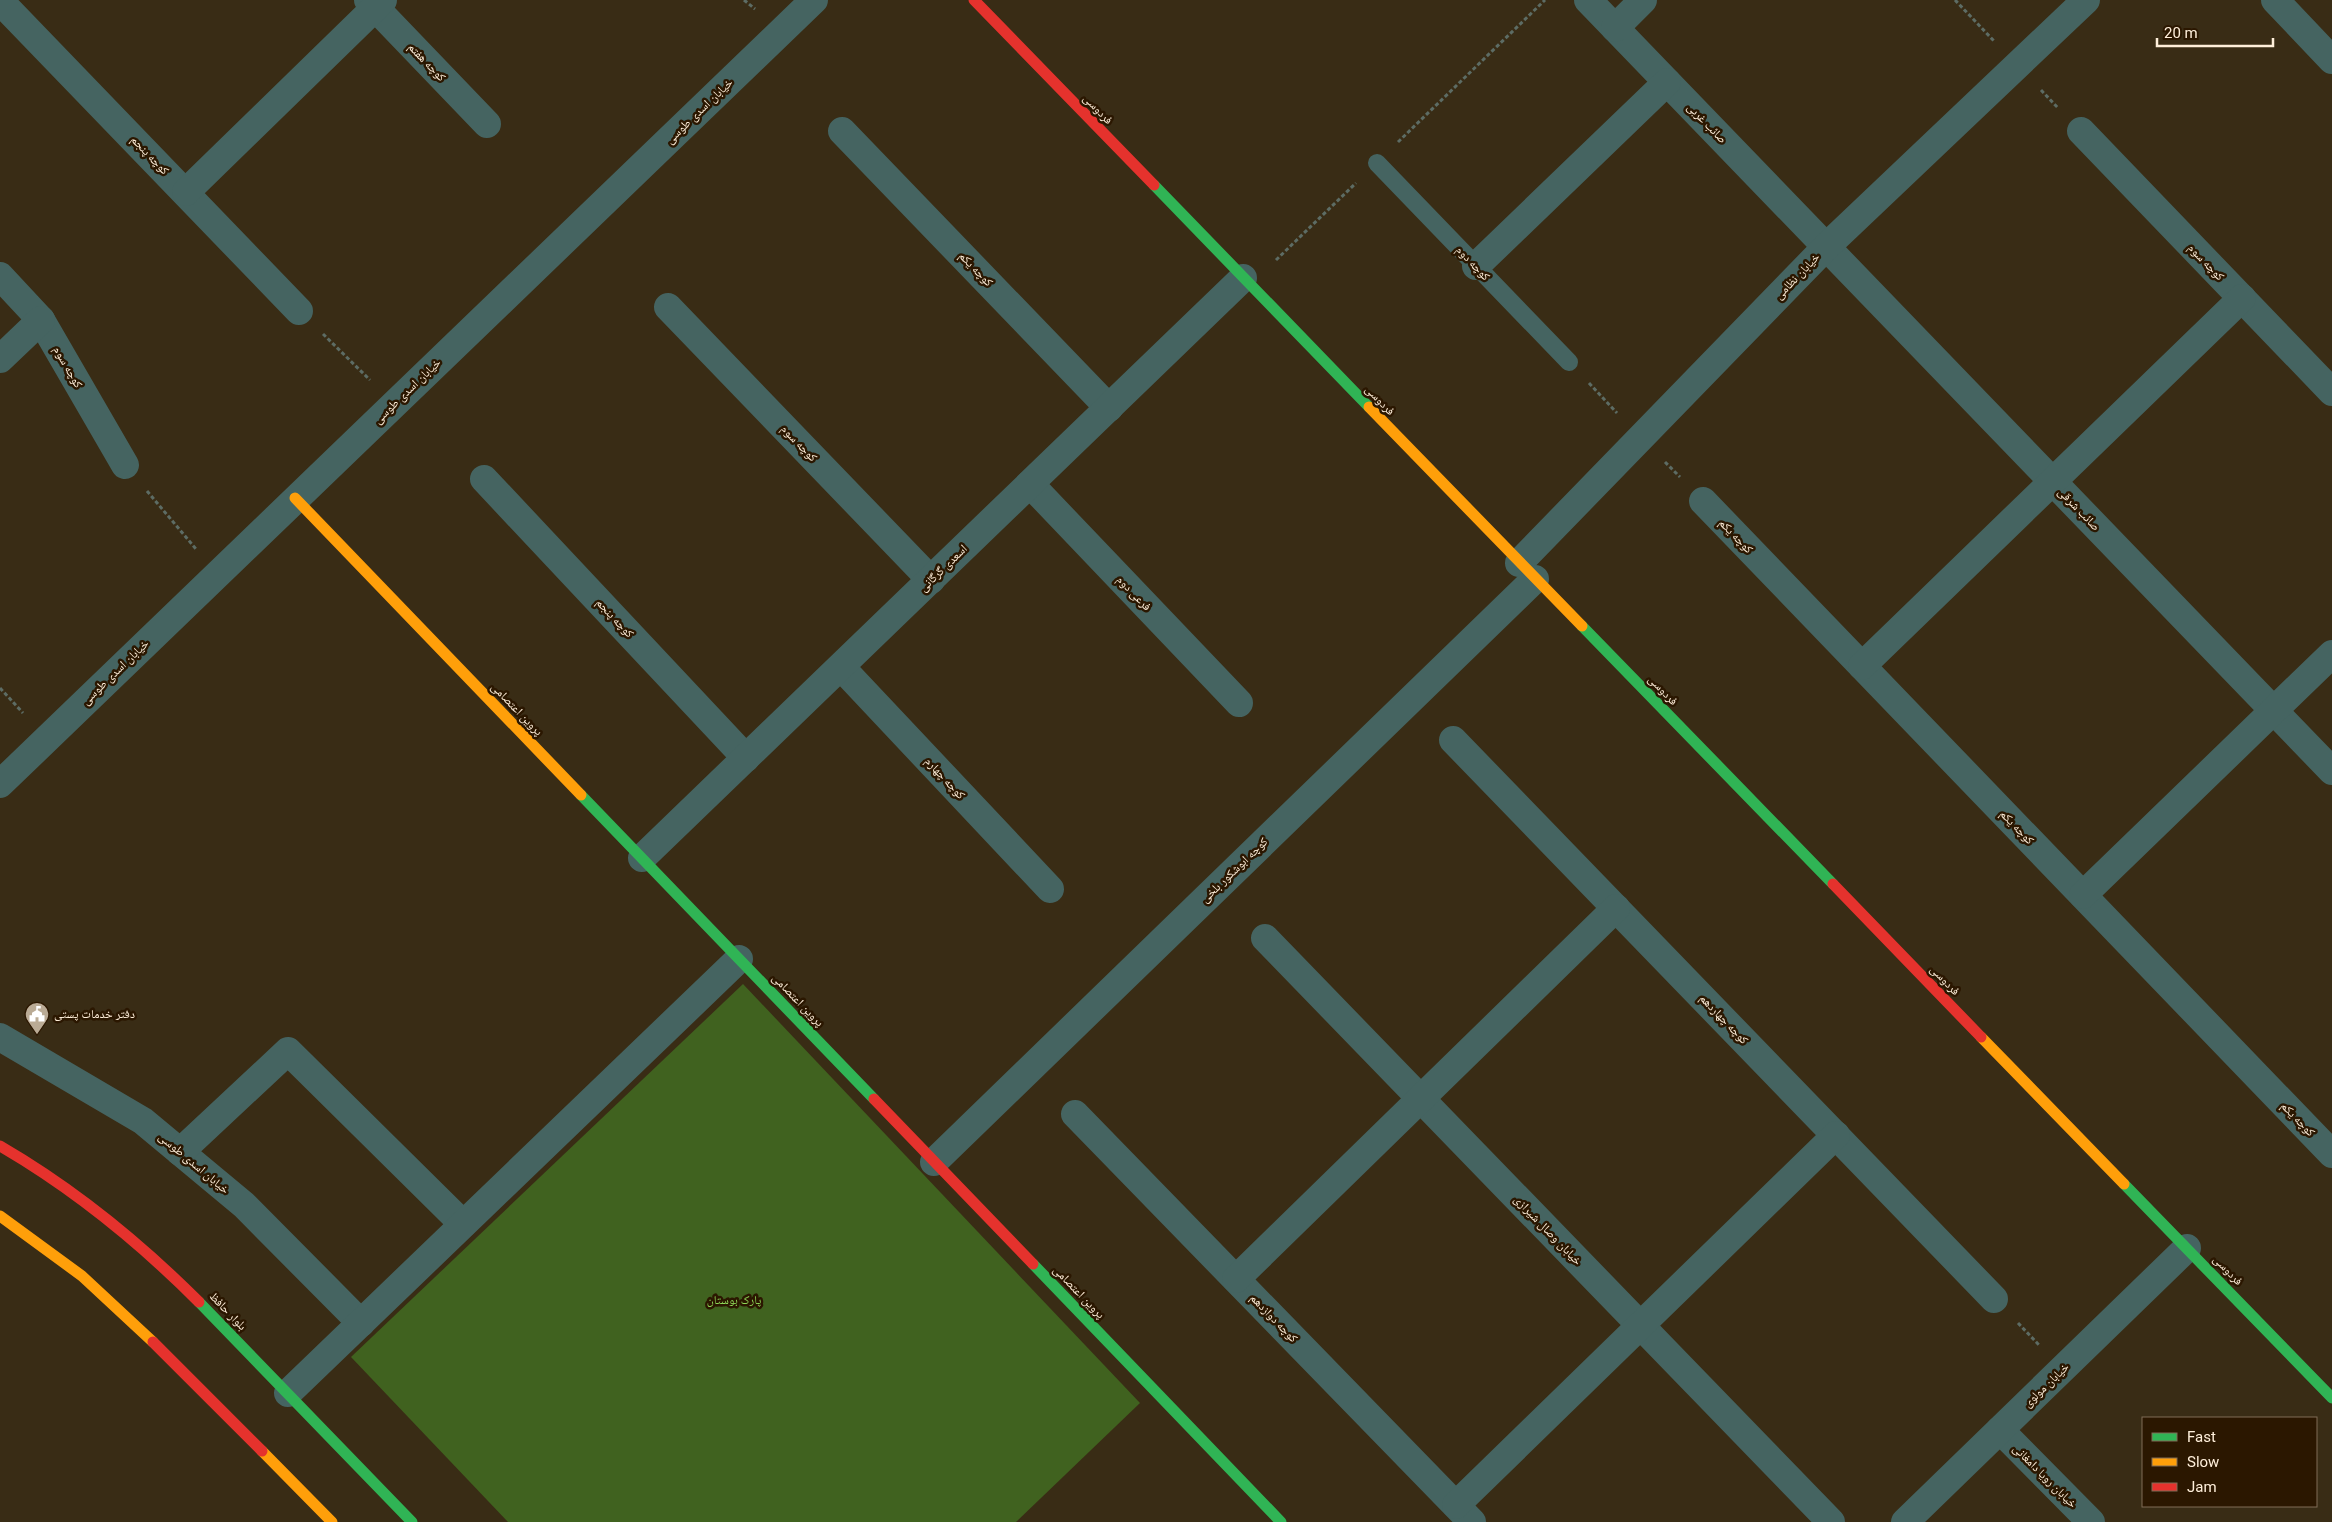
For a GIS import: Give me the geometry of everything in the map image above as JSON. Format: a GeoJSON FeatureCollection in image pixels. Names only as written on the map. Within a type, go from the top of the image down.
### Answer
{"type":"FeatureCollection","features":[{"type":"Feature","properties":{"kind":"street","name":"کوچه پنجم"},"geometry":{"type":"LineString","coordinates":[[0,0],[299,311]]}},
{"type":"Feature","properties":{"kind":"street","name":"خیابان اسدی طوسی"},"geometry":{"type":"LineString","coordinates":[[0,784],[814,0]]}},
{"type":"Feature","properties":{"kind":"street","name":"فردوسی"},"geometry":{"type":"LineString","coordinates":[[974,0],[2332,1398]]}},
{"type":"Feature","properties":{"kind":"street","name":"صائب غربی"},"geometry":{"type":"LineString","coordinates":[[1588,0],[1826,247]]}},
{"type":"Feature","properties":{"kind":"street"},"geometry":{"type":"LineString","coordinates":[[1615,28],[1643,0]]}},
{"type":"Feature","properties":{"kind":"street","name":"خیابان نظامی"},"geometry":{"type":"LineString","coordinates":[[1527,571],[1826,247],[2086,0]]}},
{"type":"Feature","properties":{"kind":"street"},"geometry":{"type":"LineString","coordinates":[[2275,0],[2332,60]]}},
{"type":"Feature","properties":{"kind":"street"},"geometry":{"type":"LineString","coordinates":[[186,192],[375,3]]}},
{"type":"Feature","properties":{"kind":"street","name":"کوچه هفتم"},"geometry":{"type":"LineString","coordinates":[[375,3],[487,124]]}},
{"type":"Feature","properties":{"kind":"street"},"geometry":{"type":"LineString","coordinates":[[1476,266],[1667,82]]}},
{"type":"Feature","properties":{"kind":"street","name":"کوچه یکم"},"geometry":{"type":"LineString","coordinates":[[842,131],[1109,408]]}},
{"type":"Feature","properties":{"kind":"street","name":"کوچه سوم"},"geometry":{"type":"LineString","coordinates":[[2081,131],[2332,392]]}},
{"type":"Feature","properties":{"kind":"street","name":"صائب شرقی"},"geometry":{"type":"LineString","coordinates":[[1826,247],[2332,771]]}},
{"type":"Feature","properties":{"kind":"street","name":"کوچه سوم"},"geometry":{"type":"LineString","coordinates":[[0,276],[41,320],[125,465]]}},
{"type":"Feature","properties":{"kind":"street","name":"اسعدی گرگانی"},"geometry":{"type":"LineString","coordinates":[[642,858],[1243,278]]}},
{"type":"Feature","properties":{"kind":"street"},"geometry":{"type":"LineString","coordinates":[[1862,666],[2242,298]]}},
{"type":"Feature","properties":{"kind":"street","name":"کوچه سوم"},"geometry":{"type":"LineString","coordinates":[[668,307],[930,580]]}},
{"type":"Feature","properties":{"kind":"street"},"geometry":{"type":"LineString","coordinates":[[0,359],[41,320]]}},
{"type":"Feature","properties":{"kind":"street","name":"کوچه پنجم"},"geometry":{"type":"LineString","coordinates":[[484,478],[746,758]]}},
{"type":"Feature","properties":{"kind":"street","name":"فرعی دوم"},"geometry":{"type":"LineString","coordinates":[[1030,484],[1239,703]]}},
{"type":"Feature","properties":{"kind":"street","name":"پروین اعتصامی"},"geometry":{"type":"LineString","coordinates":[[295,498],[1281,1522]]}},
{"type":"Feature","properties":{"kind":"street","name":"کوچه یکم"},"geometry":{"type":"LineString","coordinates":[[1703,501],[2332,1154]]}},
{"type":"Feature","properties":{"kind":"street","name":"کوچه ابوشکور بلخی"},"geometry":{"type":"LineString","coordinates":[[934,1162],[1527,571]]}},
{"type":"Feature","properties":{"kind":"street"},"geometry":{"type":"LineString","coordinates":[[2082,895],[2332,654]]}},
{"type":"Feature","properties":{"kind":"street","name":"کوچه چهارم"},"geometry":{"type":"LineString","coordinates":[[841,667],[1050,889]]}},
{"type":"Feature","properties":{"kind":"street","name":"کوچه چهاردهم"},"geometry":{"type":"LineString","coordinates":[[1453,740],[1994,1299]]}},
{"type":"Feature","properties":{"kind":"street"},"geometry":{"type":"LineString","coordinates":[[1236,1279],[1616,908]]}},
{"type":"Feature","properties":{"kind":"street","name":"خیابان وصال شیرازی"},"geometry":{"type":"LineString","coordinates":[[1265,938],[1831,1522]]}},
{"type":"Feature","properties":{"kind":"street"},"geometry":{"type":"LineString","coordinates":[[288,1394],[738,959]]}},
{"type":"Feature","properties":{"kind":"street","name":"خیابان اسدی طوسی"},"geometry":{"type":"LineString","coordinates":[[0,1037],[143,1121],[244,1205],[361,1323]]}},
{"type":"Feature","properties":{"kind":"street"},"geometry":{"type":"LineString","coordinates":[[180,1152],[288,1050],[463,1224]]}},
{"type":"Feature","properties":{"kind":"street","name":"کوچه دوازدهم"},"geometry":{"type":"LineString","coordinates":[[1076,1114],[1464,1514]]}},
{"type":"Feature","properties":{"kind":"street"},"geometry":{"type":"LineString","coordinates":[[1464,1514],[1640,1326],[1836,1135]]}},
{"type":"Feature","properties":{"kind":"street","name":"بلوار حافظ"},"geometry":{"type":"LineString","coordinates":[[0,1146],[28,1161],[114,1221],[192,1294],[412,1522]]}},
{"type":"Feature","properties":{"kind":"street"},"geometry":{"type":"LineString","coordinates":[[0,1216],[82,1276],[198,1385],[332,1522]]}},
{"type":"Feature","properties":{"kind":"street","name":"خیابان مولوی"},"geometry":{"type":"LineString","coordinates":[[1905,1522],[2187,1248]]}},
{"type":"Feature","properties":{"kind":"street","name":"خیابان رویا دامغانی"},"geometry":{"type":"LineString","coordinates":[[2000,1430],[2091,1522]]}},
{"type":"Feature","properties":{"kind":"lane","name":"کوچه دوم"},"geometry":{"type":"LineString","coordinates":[[1377,163],[1569,362]]}},
{"type":"Feature","properties":{"kind":"path"},"geometry":{"type":"LineString","coordinates":[[299,311],[394,404]]}},
{"type":"Feature","properties":{"kind":"path"},"geometry":{"type":"LineString","coordinates":[[125,465],[217,574]]}},
{"type":"Feature","properties":{"kind":"path"},"geometry":{"type":"LineString","coordinates":[[1994,1299],[2063,1369]]}},
{"type":"Feature","properties":{"kind":"green space","name":"پارک بوستان"},"geometry":{"type":"Polygon","coordinates":[[[743,984],[1140,1403],[1016,1522],[508,1522],[351,1357],[743,984]]]}},
{"type":"Feature","properties":{"kind":"traffic: fast"},"geometry":{"type":"LineString","coordinates":[[1154,185],[1369,407]]}},
{"type":"Feature","properties":{"kind":"traffic: fast"},"geometry":{"type":"LineString","coordinates":[[1582,626],[1833,884]]}},
{"type":"Feature","properties":{"kind":"traffic: fast"},"geometry":{"type":"LineString","coordinates":[[581,795],[874,1099]]}},
{"type":"Feature","properties":{"kind":"traffic: fast"},"geometry":{"type":"LineString","coordinates":[[2124,1184],[2332,1398]]}},
{"type":"Feature","properties":{"kind":"traffic: fast"},"geometry":{"type":"LineString","coordinates":[[1033,1264],[1281,1522]]}},
{"type":"Feature","properties":{"kind":"traffic: fast"},"geometry":{"type":"LineString","coordinates":[[199,1302],[412,1522]]}},
{"type":"Feature","properties":{"kind":"traffic: slow"},"geometry":{"type":"LineString","coordinates":[[1369,407],[1582,626]]}},
{"type":"Feature","properties":{"kind":"traffic: slow"},"geometry":{"type":"LineString","coordinates":[[295,498],[581,795]]}},
{"type":"Feature","properties":{"kind":"traffic: slow"},"geometry":{"type":"LineString","coordinates":[[1981,1037],[2124,1184]]}},
{"type":"Feature","properties":{"kind":"traffic: slow"},"geometry":{"type":"LineString","coordinates":[[0,1216],[82,1276],[153,1342]]}},
{"type":"Feature","properties":{"kind":"traffic: slow"},"geometry":{"type":"LineString","coordinates":[[262,1451],[332,1522]]}},
{"type":"Feature","properties":{"kind":"traffic: jam"},"geometry":{"type":"LineString","coordinates":[[974,0],[1154,185]]}},
{"type":"Feature","properties":{"kind":"traffic: jam"},"geometry":{"type":"LineString","coordinates":[[1833,884],[1981,1037]]}},
{"type":"Feature","properties":{"kind":"traffic: jam"},"geometry":{"type":"LineString","coordinates":[[874,1099],[1033,1264]]}},
{"type":"Feature","properties":{"kind":"traffic: jam"},"geometry":{"type":"LineString","coordinates":[[0,1146],[80,1198],[153,1258],[199,1302]]}},
{"type":"Feature","properties":{"kind":"traffic: jam"},"geometry":{"type":"LineString","coordinates":[[153,1342],[262,1451]]}},
{"type":"Feature","properties":{"kind":"place","name":"دفتر خدمات پستی"},"geometry":{"type":"Point","coordinates":[37,1035]}}]}
